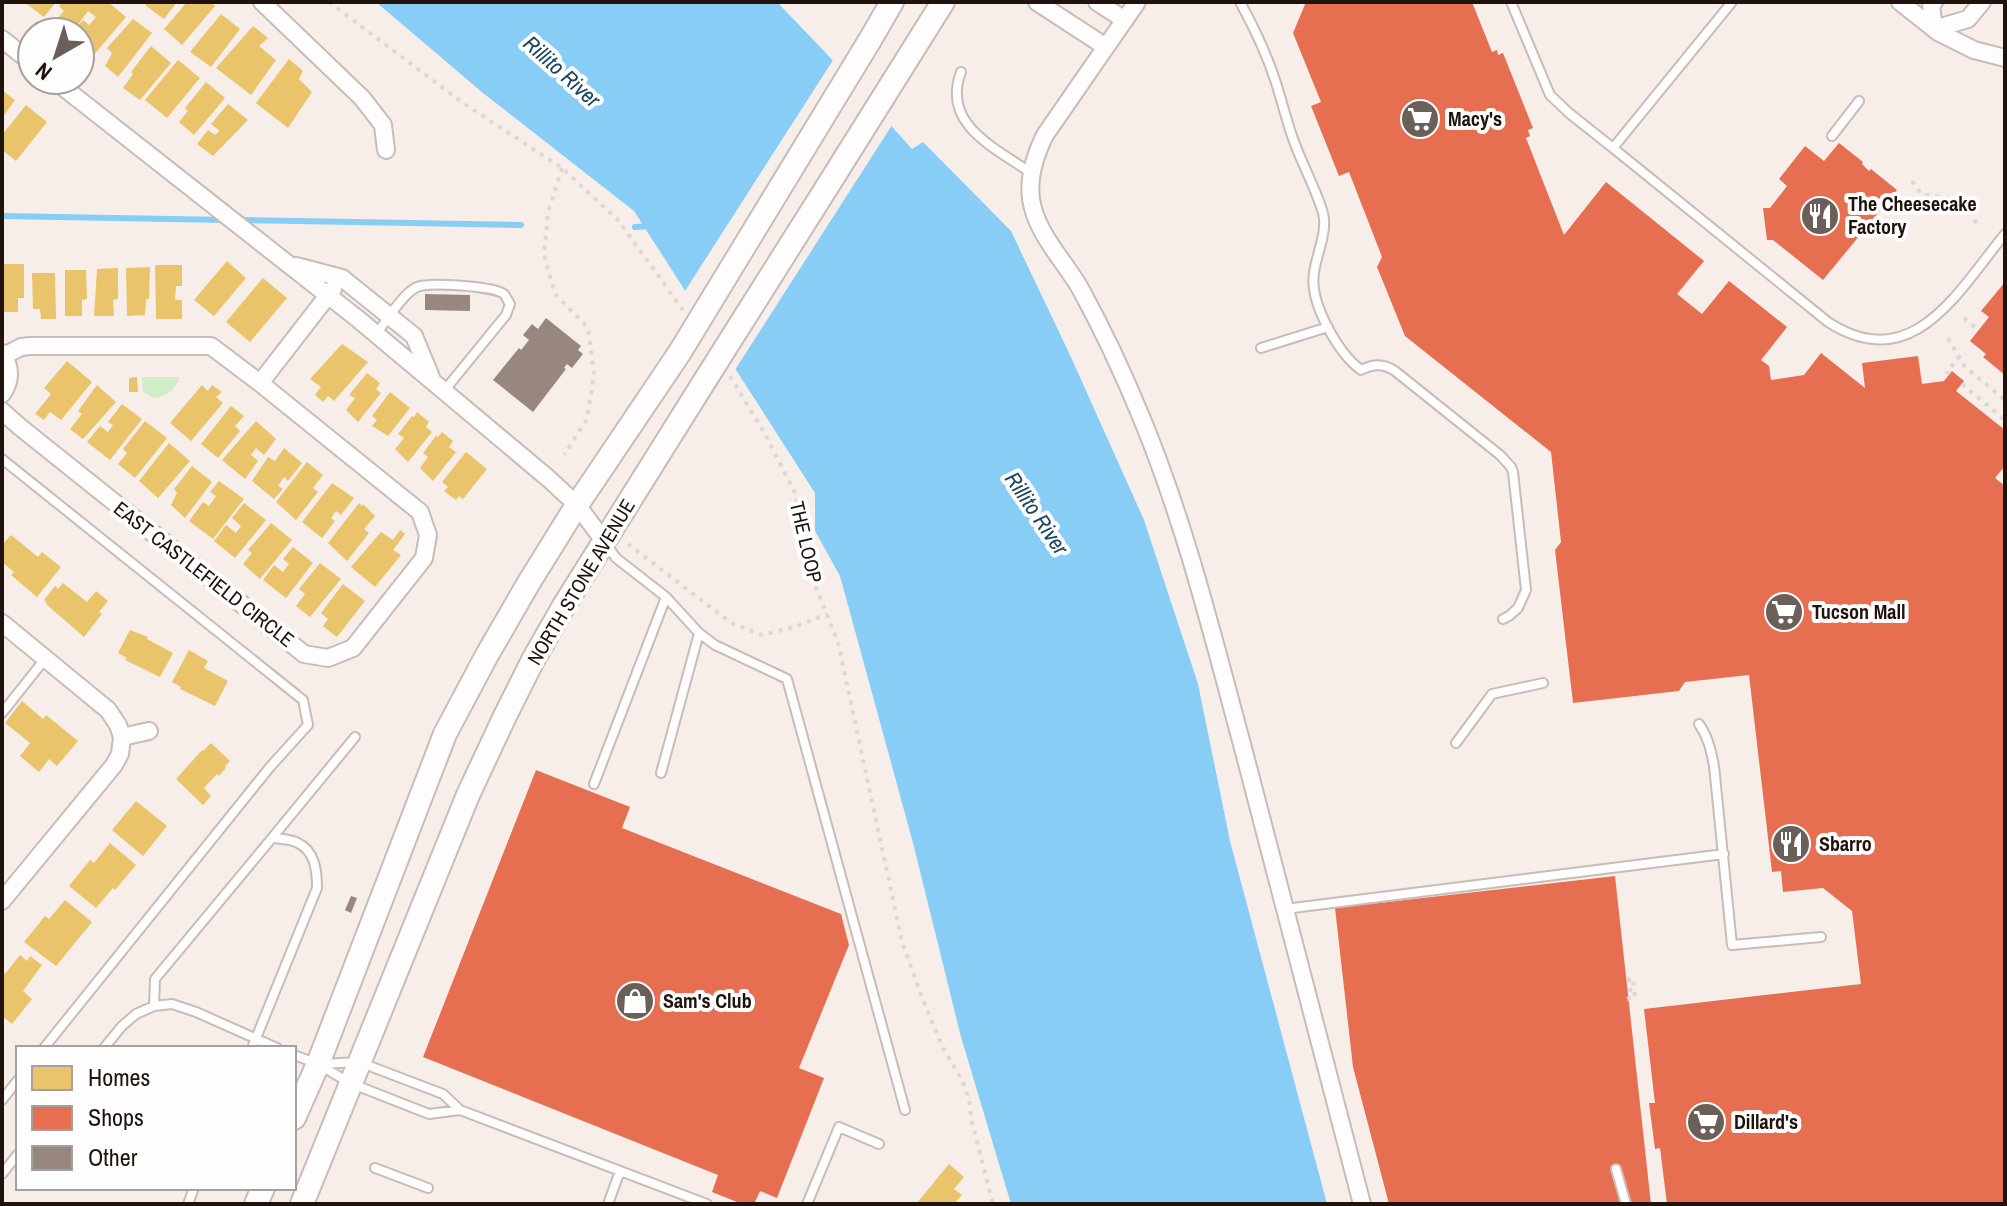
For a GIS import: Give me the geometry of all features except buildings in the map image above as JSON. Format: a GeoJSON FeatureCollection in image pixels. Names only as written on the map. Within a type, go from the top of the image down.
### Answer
{"type":"FeatureCollection","features":[{"type":"Feature","properties":{"kind":"main road","name":"NORTH STONE AVENUE"},"geometry":{"type":"LineString","coordinates":[[296,1114],[445,734],[521,596],[577,505],[680,352],[892,2]]}},
{"type":"Feature","properties":{"kind":"main road","name":"NORTH STONE AVENUE"},"geometry":{"type":"LineString","coordinates":[[302,1204],[468,795],[533,660],[604,541],[943,2]]}},
{"type":"Feature","properties":{"kind":"street"},"geometry":{"type":"LineString","coordinates":[[262,2],[362,98],[383,125],[386,150]]}},
{"type":"Feature","properties":{"kind":"street"},"geometry":{"type":"LineString","coordinates":[[1037,2],[1106,47]]}},
{"type":"Feature","properties":{"kind":"street"},"geometry":{"type":"LineString","coordinates":[[1097,2],[1125,20]]}},
{"type":"Feature","properties":{"kind":"street"},"geometry":{"type":"LineString","coordinates":[[1137,2],[1045,135],[1036,152],[1031,173],[1031,199],[1038,222],[1096,319],[1137,408],[1173,502],[1203,603],[1362,1204]]}},
{"type":"Feature","properties":{"kind":"street"},"geometry":{"type":"LineString","coordinates":[[1900,2],[1934,29],[1974,50],[2005,58]]}},
{"type":"Feature","properties":{"kind":"street"},"geometry":{"type":"LineString","coordinates":[[1934,2],[1931,5],[1934,29]]}},
{"type":"Feature","properties":{"kind":"street"},"geometry":{"type":"LineString","coordinates":[[1934,29],[1968,19],[1982,2]]}},
{"type":"Feature","properties":{"kind":"street"},"geometry":{"type":"LineString","coordinates":[[74,96],[376,334],[577,505],[604,541]]}},
{"type":"Feature","properties":{"kind":"street"},"geometry":{"type":"LineString","coordinates":[[282,259],[342,278],[414,336],[439,387]]}},
{"type":"Feature","properties":{"kind":"street"},"geometry":{"type":"LineString","coordinates":[[260,383],[342,278]]}},
{"type":"Feature","properties":{"kind":"street","name":"EAST CASTLEFIELD CIRCLE"},"geometry":{"type":"LineString","coordinates":[[2,394],[10,371],[3,354],[21,347],[211,346],[420,512],[428,535],[424,558],[353,648],[328,658],[304,654],[2,411]]}},
{"type":"Feature","properties":{"kind":"street"},"geometry":{"type":"LineString","coordinates":[[2,623],[108,710],[118,725],[123,745],[114,765],[2,901]]}},
{"type":"Feature","properties":{"kind":"street"},"geometry":{"type":"LineString","coordinates":[[122,737],[149,731]]}},
{"type":"Feature","properties":{"kind":"lane"},"geometry":{"type":"LineString","coordinates":[[1240,2],[1257,33],[1291,135],[1323,213],[1313,287],[1328,327],[1355,366],[1361,370],[1377,364],[1390,368],[1511,467],[1515,479],[1526,590],[1518,608],[1503,619]]}},
{"type":"Feature","properties":{"kind":"lane"},"geometry":{"type":"LineString","coordinates":[[1511,2],[1550,95],[1828,322],[1853,335],[1873,339],[1894,338],[1929,323],[1947,306],[2005,234]]}},
{"type":"Feature","properties":{"kind":"lane"},"geometry":{"type":"LineString","coordinates":[[1613,148],[1732,2]]}},
{"type":"Feature","properties":{"kind":"lane"},"geometry":{"type":"LineString","coordinates":[[961,72],[956,100],[963,119],[978,136],[1031,173]]}},
{"type":"Feature","properties":{"kind":"lane"},"geometry":{"type":"LineString","coordinates":[[1832,136],[1859,101]]}},
{"type":"Feature","properties":{"kind":"lane"},"geometry":{"type":"LineString","coordinates":[[376,334],[414,288],[425,285],[492,289],[505,294],[510,304],[506,315],[439,387]]}},
{"type":"Feature","properties":{"kind":"lane"},"geometry":{"type":"LineString","coordinates":[[1261,348],[1328,327]]}},
{"type":"Feature","properties":{"kind":"lane"},"geometry":{"type":"LineString","coordinates":[[2,459],[303,700],[308,725],[270,767],[46,1046]]}},
{"type":"Feature","properties":{"kind":"lane"},"geometry":{"type":"LineString","coordinates":[[604,541],[616,558],[666,597],[699,633],[715,645],[787,679],[905,1110]]}},
{"type":"Feature","properties":{"kind":"lane"},"geometry":{"type":"LineString","coordinates":[[594,784],[666,597]]}},
{"type":"Feature","properties":{"kind":"lane"},"geometry":{"type":"LineString","coordinates":[[661,773],[699,633]]}},
{"type":"Feature","properties":{"kind":"lane"},"geometry":{"type":"LineString","coordinates":[[2,713],[46,658]]}},
{"type":"Feature","properties":{"kind":"lane"},"geometry":{"type":"LineString","coordinates":[[1456,743],[1492,694],[1543,683]]}},
{"type":"Feature","properties":{"kind":"lane"},"geometry":{"type":"LineString","coordinates":[[1699,724],[1710,746],[1714,766],[1732,945],[1821,937]]}},
{"type":"Feature","properties":{"kind":"lane"},"geometry":{"type":"LineString","coordinates":[[154,1006],[155,979],[355,737]]}},
{"type":"Feature","properties":{"kind":"lane"},"geometry":{"type":"LineString","coordinates":[[253,1046],[317,888],[312,855],[298,843],[272,838]]}},
{"type":"Feature","properties":{"kind":"lane"},"geometry":{"type":"LineString","coordinates":[[1284,909],[1724,854]]}},
{"type":"Feature","properties":{"kind":"lane"},"geometry":{"type":"LineString","coordinates":[[106,1046],[136,1014],[154,1006],[172,1004],[273,1046]]}},
{"type":"Feature","properties":{"kind":"lane"},"geometry":{"type":"LineString","coordinates":[[296,1056],[318,1064],[350,1083],[429,1114],[460,1110]]}},
{"type":"Feature","properties":{"kind":"lane"},"geometry":{"type":"LineString","coordinates":[[318,1064],[359,1062],[443,1094],[460,1110],[707,1204]]}},
{"type":"Feature","properties":{"kind":"lane"},"geometry":{"type":"LineString","coordinates":[[2,1100],[16,1082]]}},
{"type":"Feature","properties":{"kind":"lane"},"geometry":{"type":"LineString","coordinates":[[807,1204],[839,1127],[879,1144]]}},
{"type":"Feature","properties":{"kind":"lane"},"geometry":{"type":"LineString","coordinates":[[2,1174],[16,1156]]}},
{"type":"Feature","properties":{"kind":"lane"},"geometry":{"type":"LineString","coordinates":[[375,1168],[428,1188]]}},
{"type":"Feature","properties":{"kind":"lane"},"geometry":{"type":"LineString","coordinates":[[1616,1169],[1626,1204]]}},
{"type":"Feature","properties":{"kind":"lane"},"geometry":{"type":"LineString","coordinates":[[608,1204],[620,1171]]}},
{"type":"Feature","properties":{"kind":"path"},"geometry":{"type":"LineString","coordinates":[[329,2],[460,101],[562,168],[618,220],[683,310]]}},
{"type":"Feature","properties":{"kind":"path"},"geometry":{"type":"LineString","coordinates":[[562,168],[548,213],[544,255],[555,294],[588,328],[594,374],[587,419],[564,455]]}},
{"type":"Feature","properties":{"kind":"path"},"geometry":{"type":"LineString","coordinates":[[1912,181],[1921,194],[1959,200],[1970,209],[1978,228]]}},
{"type":"Feature","properties":{"kind":"path"},"geometry":{"type":"LineString","coordinates":[[1964,318],[1978,330]]}},
{"type":"Feature","properties":{"kind":"path"},"geometry":{"type":"LineString","coordinates":[[1948,338],[1965,367],[2005,400]]}},
{"type":"Feature","properties":{"kind":"path"},"geometry":{"type":"LineString","coordinates":[[1950,374],[1947,372],[1959,357]]}},
{"type":"Feature","properties":{"kind":"path","name":"THE LOOP"},"geometry":{"type":"LineString","coordinates":[[729,374],[765,434],[796,495],[809,570],[838,642],[902,942],[943,1048],[966,1091],[993,1204]]}},
{"type":"Feature","properties":{"kind":"path"},"geometry":{"type":"LineString","coordinates":[[1962,384],[2005,420]]}},
{"type":"Feature","properties":{"kind":"path"},"geometry":{"type":"LineString","coordinates":[[628,544],[731,623],[762,635],[795,627],[827,614]]}},
{"type":"Feature","properties":{"kind":"path"},"geometry":{"type":"LineString","coordinates":[[1627,999],[1631,998],[1629,979],[1633,979],[1635,997]]}},
{"type":"Feature","properties":{"kind":"green space"},"geometry":{"type":"Polygon","coordinates":[[[142,377],[180,377],[170,392],[154,398],[143,392],[142,377]]]}},
{"type":"Feature","properties":{"kind":"water","name":"Rillito River"},"geometry":{"type":"Polygon","coordinates":[[[376,2],[777,2],[912,149],[923,142],[1011,231],[1144,520],[1198,684],[1230,841],[1327,1204],[1011,1204],[961,1037],[913,843],[840,576],[815,531],[815,493],[634,211],[483,93],[376,2]]]}},
{"type":"Feature","properties":{"kind":"pier"},"geometry":{"type":"Polygon","coordinates":[[[835,57],[894,122],[733,373],[683,294],[835,57]]]}},
{"type":"Feature","properties":{"kind":"waterway"},"geometry":{"type":"LineString","coordinates":[[2,216],[226,220]]}},
{"type":"Feature","properties":{"kind":"waterway"},"geometry":{"type":"LineString","coordinates":[[238,220],[521,225]]}},
{"type":"Feature","properties":{"kind":"waterway"},"geometry":{"type":"LineString","coordinates":[[635,227],[651,226]]}},
{"type":"Feature","properties":{"kind":"place","name":"Macy's"},"geometry":{"type":"Point","coordinates":[1420,119]}},
{"type":"Feature","properties":{"kind":"place","name":"The Cheesecake Factory"},"geometry":{"type":"Point","coordinates":[1820,216]}},
{"type":"Feature","properties":{"kind":"place","name":"Tucson Mall"},"geometry":{"type":"Point","coordinates":[1784,612]}},
{"type":"Feature","properties":{"kind":"place","name":"Sbarro"},"geometry":{"type":"Point","coordinates":[1791,844]}},
{"type":"Feature","properties":{"kind":"place","name":"Sam's Club"},"geometry":{"type":"Point","coordinates":[635,1001]}},
{"type":"Feature","properties":{"kind":"place","name":"Dillard's"},"geometry":{"type":"Point","coordinates":[1706,1122]}}]}
